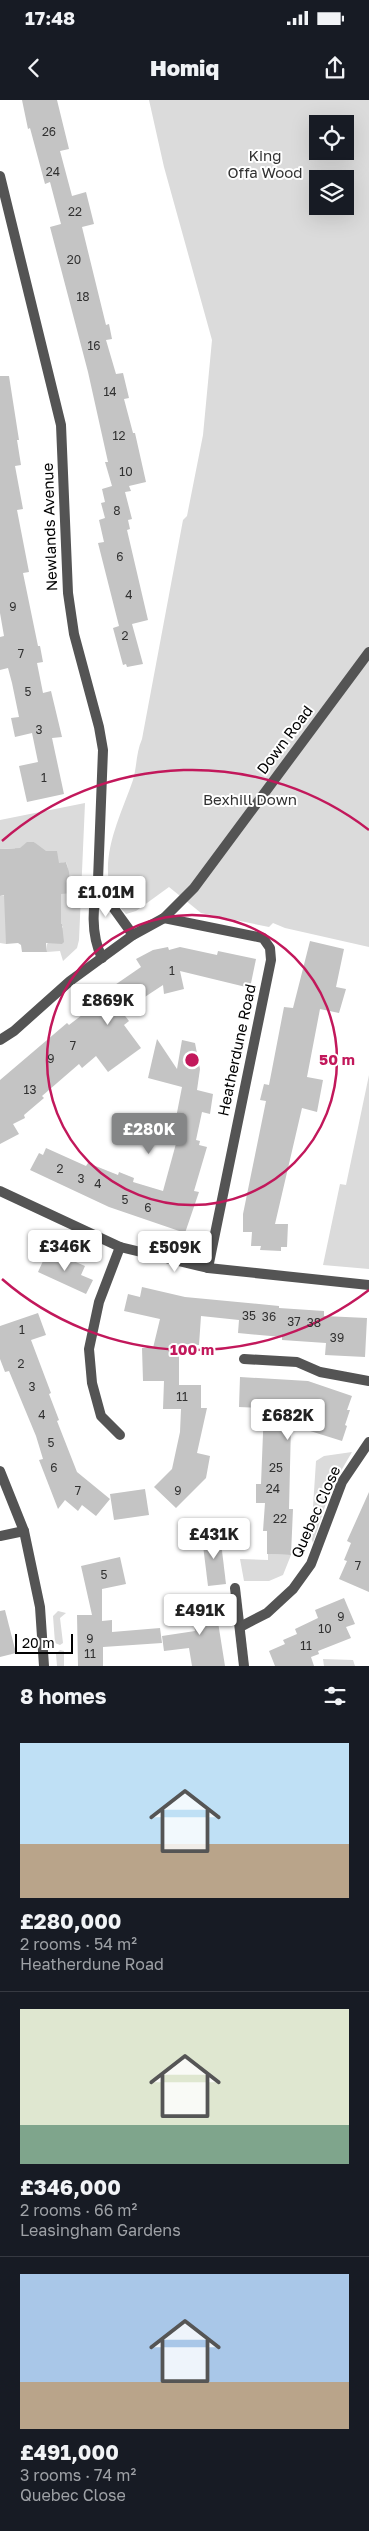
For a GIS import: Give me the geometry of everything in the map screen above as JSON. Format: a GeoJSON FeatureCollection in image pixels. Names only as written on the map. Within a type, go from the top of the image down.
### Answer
{"type":"FeatureCollection","features":[{"type":"Feature","properties":{"kind":"street","name":"Newlands Avenue"},"geometry":{"type":"LineString","coordinates":[[0,176],[61,426],[68,593],[74,634],[100,727],[103,750],[98,880],[94,899],[94,942],[102,958]]}},
{"type":"Feature","properties":{"kind":"street","name":"Down Road"},"geometry":{"type":"LineString","coordinates":[[0,1040],[14,1031],[70,982],[133,934],[164,918],[194,888],[369,652]]}},
{"type":"Feature","properties":{"kind":"street","name":"Newlands Avenue"},"geometry":{"type":"LineString","coordinates":[[98,880],[107,899],[133,934]]}},
{"type":"Feature","properties":{"kind":"street","name":"Heatherdune Road"},"geometry":{"type":"LineString","coordinates":[[164,918],[263,938],[270,948],[271,960],[208,1268]]}},
{"type":"Feature","properties":{"kind":"street"},"geometry":{"type":"LineString","coordinates":[[0,1191],[120,1247],[208,1268],[369,1285]]}},
{"type":"Feature","properties":{"kind":"street"},"geometry":{"type":"LineString","coordinates":[[120,1247],[98,1302],[89,1350],[92,1383],[101,1416],[120,1435]]}},
{"type":"Feature","properties":{"kind":"street"},"geometry":{"type":"LineString","coordinates":[[244,1359],[297,1362],[320,1372],[369,1381]]}},
{"type":"Feature","properties":{"kind":"street","name":"Quebec Close"},"geometry":{"type":"LineString","coordinates":[[240,1627],[267,1613],[293,1589],[320,1545],[342,1482],[369,1442]]}},
{"type":"Feature","properties":{"kind":"street"},"geometry":{"type":"LineString","coordinates":[[0,1471],[24,1531],[40,1607],[44,1666]]}},
{"type":"Feature","properties":{"kind":"street"},"geometry":{"type":"LineString","coordinates":[[0,1536],[24,1531]]}},
{"type":"Feature","properties":{"kind":"street"},"geometry":{"type":"LineString","coordinates":[[235,1588],[244,1666]]}},
{"type":"Feature","properties":{"kind":"green space","name":"Bexhill Down"},"geometry":{"type":"Polygon","coordinates":[[[149,100],[369,100],[369,947],[285,928],[273,923],[269,927],[201,913],[169,887],[136,911],[126,914],[115,901],[111,892],[108,878],[110,849],[113,835],[133,780],[183,520],[187,516],[203,435],[212,340],[164,167],[149,100]]]}},
{"type":"Feature","properties":{"kind":"green space"},"geometry":{"type":"Polygon","coordinates":[[[85,803],[79,940],[77,948],[63,961],[60,951],[47,952],[47,944],[63,927],[59,922],[61,906],[59,894],[70,884],[67,864],[66,862],[57,864],[57,851],[43,852],[34,842],[22,847],[15,860],[15,848],[0,849],[0,820],[85,803]]]}},
{"type":"Feature","properties":{"kind":"green space"},"geometry":{"type":"Polygon","coordinates":[[[7,895],[6,944],[0,943],[0,896],[7,895]]]}},
{"type":"Feature","properties":{"kind":"green space"},"geometry":{"type":"Polygon","coordinates":[[[369,1075],[369,1269],[323,1265],[340,1184],[346,1185],[369,1075]]]}},
{"type":"Feature","properties":{"kind":"green space"},"geometry":{"type":"Polygon","coordinates":[[[352,1452],[331,1488],[313,1543],[311,1538],[316,1461],[324,1456],[352,1452]]]}},
{"type":"Feature","properties":{"kind":"green space"},"geometry":{"type":"Polygon","coordinates":[[[268,1554],[291,1555],[283,1575],[269,1581],[244,1581],[240,1559],[268,1560],[268,1554]]]}},
{"type":"Feature","properties":{"kind":"green space"},"geometry":{"type":"Polygon","coordinates":[[[58,1611],[66,1613],[60,1618],[63,1643],[60,1645],[55,1643],[53,1616],[58,1611]]]}},
{"type":"Feature","properties":{"kind":"green space"},"geometry":{"type":"Polygon","coordinates":[[[60,1650],[64,1651],[64,1666],[57,1666],[56,1654],[60,1650]]]}},
{"type":"Feature","properties":{"kind":"green space"},"geometry":{"type":"Polygon","coordinates":[[[323,1659],[353,1660],[355,1666],[324,1666],[323,1659]]]}},
{"type":"Feature","properties":{"kind":"building"},"geometry":{"type":"Polygon","coordinates":[[[22,100],[57,100],[69,149],[60,151],[72,196],[86,192],[94,224],[82,227],[106,325],[109,324],[112,339],[106,340],[116,374],[123,373],[129,398],[124,399],[133,433],[135,433],[146,482],[129,486],[131,491],[125,492],[132,519],[128,520],[130,529],[127,530],[148,620],[132,624],[143,664],[127,667],[126,664],[123,665],[113,628],[119,626],[98,543],[104,542],[99,520],[105,518],[101,503],[105,502],[102,489],[112,486],[105,462],[108,462],[88,372],[50,227],[61,224],[50,182],[45,184],[30,128],[28,129],[22,100]]]}},
{"type":"Feature","properties":{"kind":"building"},"geometry":{"type":"Polygon","coordinates":[[[0,376],[9,376],[19,440],[17,440],[21,465],[15,466],[23,509],[17,510],[29,572],[23,573],[43,662],[37,663],[43,693],[51,691],[62,737],[52,738],[64,794],[27,802],[19,766],[38,762],[32,733],[15,737],[11,718],[19,717],[12,683],[8,668],[0,670],[0,637],[4,636],[0,613],[0,376]]]}},
{"type":"Feature","properties":{"kind":"building"},"geometry":{"type":"Polygon","coordinates":[[[27,842],[34,842],[46,851],[57,851],[59,863],[66,862],[69,872],[71,893],[61,894],[61,924],[64,942],[62,944],[46,943],[47,952],[22,952],[21,945],[18,943],[6,944],[4,895],[0,896],[0,849],[20,848],[27,842]]]}},
{"type":"Feature","properties":{"kind":"building"},"geometry":{"type":"Polygon","coordinates":[[[310,941],[344,949],[336,987],[346,989],[339,1013],[320,1009],[307,1077],[323,1080],[317,1112],[302,1108],[275,1224],[288,1224],[287,1247],[281,1247],[281,1251],[260,1250],[261,1246],[251,1246],[252,1232],[243,1232],[243,1214],[266,1101],[260,1100],[264,1084],[269,1085],[284,1007],[293,1008],[310,941]]]}},
{"type":"Feature","properties":{"kind":"building"},"geometry":{"type":"Polygon","coordinates":[[[168,947],[169,950],[180,947],[217,955],[218,951],[256,959],[250,988],[180,971],[184,989],[164,994],[163,985],[122,1012],[129,1021],[124,1025],[141,1048],[108,1072],[96,1056],[82,1068],[79,1064],[42,1096],[44,1098],[24,1115],[25,1118],[13,1124],[19,1134],[0,1144],[0,1080],[67,1023],[69,1025],[95,1005],[90,997],[106,985],[109,989],[141,967],[136,959],[153,950],[168,947]]]}},
{"type":"Feature","properties":{"kind":"building"},"geometry":{"type":"Polygon","coordinates":[[[157,1039],[177,1069],[182,1040],[195,1043],[200,1069],[197,1090],[213,1094],[210,1114],[202,1112],[196,1140],[200,1141],[199,1145],[207,1147],[194,1191],[199,1192],[185,1233],[109,1207],[30,1170],[39,1153],[43,1155],[46,1148],[86,1166],[88,1163],[118,1175],[119,1172],[134,1178],[133,1182],[163,1191],[180,1129],[174,1128],[182,1087],[148,1078],[157,1039]]]}},
{"type":"Feature","properties":{"kind":"building"},"geometry":{"type":"Polygon","coordinates":[[[48,1250],[85,1266],[81,1275],[93,1280],[86,1294],[38,1272],[48,1250]]]}},
{"type":"Feature","properties":{"kind":"building"},"geometry":{"type":"Polygon","coordinates":[[[142,1287],[185,1297],[279,1306],[279,1308],[324,1311],[324,1316],[367,1318],[365,1357],[325,1355],[326,1343],[282,1340],[282,1337],[238,1333],[239,1320],[201,1316],[199,1345],[179,1344],[179,1385],[201,1385],[201,1408],[207,1408],[197,1453],[210,1456],[206,1478],[176,1508],[154,1487],[172,1469],[180,1432],[181,1409],[163,1409],[164,1381],[143,1381],[142,1348],[153,1348],[160,1319],[124,1311],[128,1294],[140,1297],[142,1287]]]}},
{"type":"Feature","properties":{"kind":"building"},"geometry":{"type":"Polygon","coordinates":[[[38,1313],[46,1335],[31,1340],[51,1393],[49,1394],[59,1420],[57,1421],[77,1472],[110,1499],[96,1516],[82,1505],[78,1511],[65,1500],[58,1509],[39,1460],[43,1459],[36,1436],[9,1371],[5,1372],[0,1359],[0,1326],[38,1313]]]}},
{"type":"Feature","properties":{"kind":"building"},"geometry":{"type":"Polygon","coordinates":[[[240,1377],[308,1381],[352,1396],[347,1410],[350,1410],[342,1441],[291,1425],[289,1509],[293,1509],[291,1555],[267,1554],[267,1531],[263,1531],[265,1503],[256,1503],[256,1484],[261,1484],[264,1408],[239,1407],[240,1377]]]}},
{"type":"Feature","properties":{"kind":"building"},"geometry":{"type":"Polygon","coordinates":[[[145,1489],[149,1515],[114,1520],[110,1494],[145,1489]]]}},
{"type":"Feature","properties":{"kind":"building"},"geometry":{"type":"Polygon","coordinates":[[[369,1492],[369,1592],[339,1579],[347,1561],[344,1560],[351,1543],[347,1541],[369,1492]]]}},
{"type":"Feature","properties":{"kind":"building"},"geometry":{"type":"Polygon","coordinates":[[[220,1534],[226,1584],[208,1586],[202,1537],[220,1534]]]}},
{"type":"Feature","properties":{"kind":"building"},"geometry":{"type":"Polygon","coordinates":[[[120,1557],[126,1584],[102,1589],[102,1621],[112,1620],[112,1632],[160,1628],[162,1643],[103,1647],[103,1666],[78,1666],[77,1615],[92,1615],[81,1566],[120,1557]]]}},
{"type":"Feature","properties":{"kind":"building"},"geometry":{"type":"Polygon","coordinates":[[[214,1597],[225,1666],[192,1666],[189,1648],[164,1651],[162,1636],[195,1631],[190,1601],[214,1597]]]}},
{"type":"Feature","properties":{"kind":"building"},"geometry":{"type":"Polygon","coordinates":[[[344,1598],[355,1624],[346,1627],[351,1638],[318,1651],[319,1654],[311,1657],[314,1666],[275,1666],[269,1651],[285,1644],[283,1640],[297,1634],[295,1629],[318,1618],[315,1610],[344,1598]]]}},
{"type":"Feature","properties":{"kind":"building"},"geometry":{"type":"Polygon","coordinates":[[[5,1610],[16,1653],[0,1657],[0,1611],[5,1610]]]}},
{"type":"Feature","properties":{"kind":"park label","name":"King Offa Wood"},"geometry":{"type":"Point","coordinates":[265,164]}}]}
